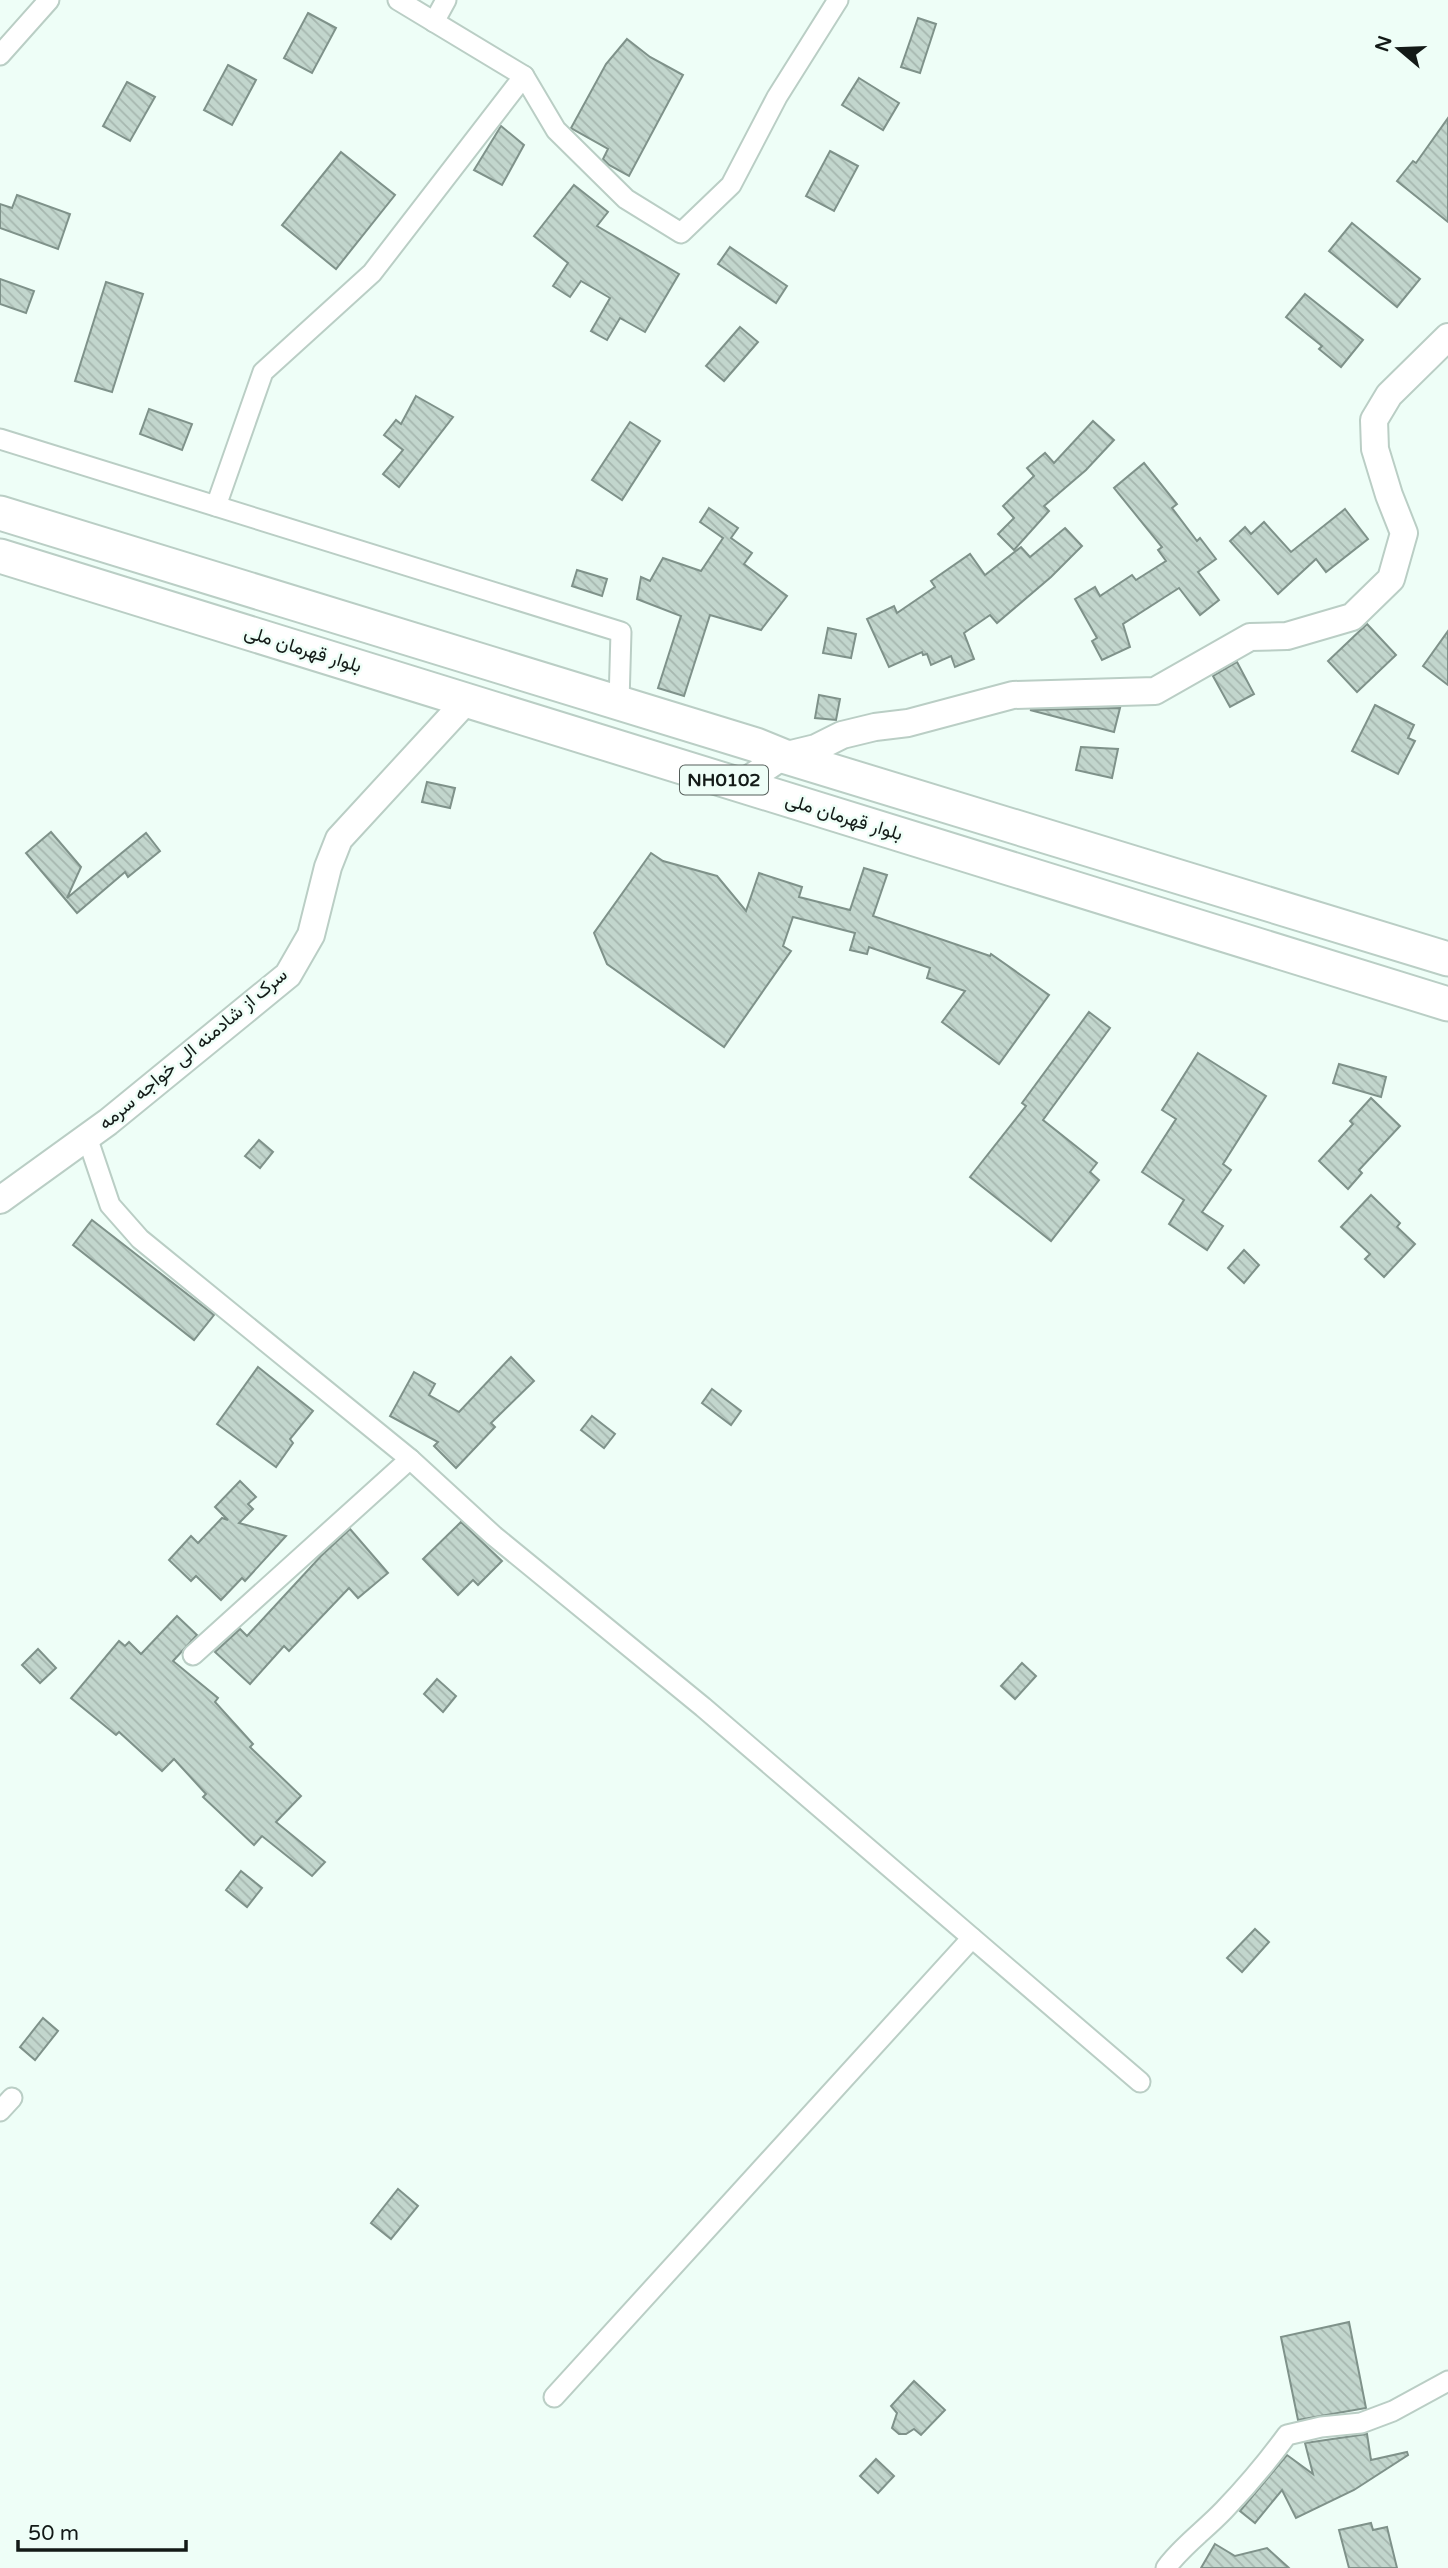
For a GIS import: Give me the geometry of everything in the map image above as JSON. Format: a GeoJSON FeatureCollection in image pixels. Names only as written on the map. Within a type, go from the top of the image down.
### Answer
{"type":"FeatureCollection","features":[{"type":"Feature","properties":{"kind":"highway","name":"بلوار قهرمان ملی"},"geometry":{"type":"LineString","coordinates":[[0,513],[1448,959]]}},
{"type":"Feature","properties":{"kind":"highway","name":"بلوار قهرمان ملی"},"geometry":{"type":"LineString","coordinates":[[0,556],[1448,1004]]}},
{"type":"Feature","properties":{"kind":"street"},"geometry":{"type":"LineString","coordinates":[[0,55],[49,0]]}},
{"type":"Feature","properties":{"kind":"street"},"geometry":{"type":"LineString","coordinates":[[398,0],[524,76],[556,130],[625,199],[681,233],[731,184],[777,97],[838,0]]}},
{"type":"Feature","properties":{"kind":"street"},"geometry":{"type":"LineString","coordinates":[[434,22],[446,0]]}},
{"type":"Feature","properties":{"kind":"street"},"geometry":{"type":"LineString","coordinates":[[216,506],[262,372],[372,274],[524,76]]}},
{"type":"Feature","properties":{"kind":"street"},"geometry":{"type":"LineString","coordinates":[[740,785],[783,756],[816,748],[842,736],[875,727],[908,723],[1013,695],[1155,691],[1250,637],[1287,636],[1352,617],[1391,579],[1404,533],[1375,449],[1374,420],[1390,395],[1448,337]]}},
{"type":"Feature","properties":{"kind":"street"},"geometry":{"type":"LineString","coordinates":[[0,439],[621,632],[618,702]]}},
{"type":"Feature","properties":{"kind":"street","name":"سرک از شادمنه الی خواجه سرمه"},"geometry":{"type":"LineString","coordinates":[[0,1200],[87,1137],[288,975],[311,935],[328,867],[339,839],[467,700]]}},
{"type":"Feature","properties":{"kind":"street"},"geometry":{"type":"LineString","coordinates":[[87,1137],[110,1205],[140,1240],[410,1459],[494,1536],[703,1707],[1140,2082]]}},
{"type":"Feature","properties":{"kind":"street"},"geometry":{"type":"LineString","coordinates":[[193,1655],[410,1459]]}},
{"type":"Feature","properties":{"kind":"street"},"geometry":{"type":"LineString","coordinates":[[554,2397],[972,1938]]}},
{"type":"Feature","properties":{"kind":"street"},"geometry":{"type":"LineString","coordinates":[[1166,2568],[1174,2557],[1225,2510],[1270,2459],[1287,2435],[1321,2427],[1361,2423],[1393,2411],[1448,2381]]}},
{"type":"Feature","properties":{"kind":"building"},"geometry":{"type":"Polygon","coordinates":[[[308,13],[336,28],[312,73],[284,58],[308,13]]]}},
{"type":"Feature","properties":{"kind":"building"},"geometry":{"type":"Polygon","coordinates":[[[918,18],[936,24],[920,73],[901,67],[918,18]]]}},
{"type":"Feature","properties":{"kind":"building"},"geometry":{"type":"Polygon","coordinates":[[[627,39],[650,57],[683,75],[629,176],[603,159],[608,149],[571,128],[606,64],[627,39]]]}},
{"type":"Feature","properties":{"kind":"building"},"geometry":{"type":"Polygon","coordinates":[[[228,65],[256,80],[232,125],[204,110],[228,65]]]}},
{"type":"Feature","properties":{"kind":"building"},"geometry":{"type":"Polygon","coordinates":[[[859,78],[899,103],[883,130],[842,105],[859,78]]]}},
{"type":"Feature","properties":{"kind":"building"},"geometry":{"type":"Polygon","coordinates":[[[127,82],[155,97],[130,141],[103,126],[127,82]]]}},
{"type":"Feature","properties":{"kind":"building"},"geometry":{"type":"Polygon","coordinates":[[[1448,118],[1448,222],[1397,181],[1413,161],[1416,163],[1448,118]]]}},
{"type":"Feature","properties":{"kind":"building"},"geometry":{"type":"Polygon","coordinates":[[[501,126],[524,145],[502,185],[474,170],[501,126]]]}},
{"type":"Feature","properties":{"kind":"building"},"geometry":{"type":"Polygon","coordinates":[[[830,151],[858,166],[834,211],[806,196],[830,151]]]}},
{"type":"Feature","properties":{"kind":"building"},"geometry":{"type":"Polygon","coordinates":[[[341,152],[395,195],[336,269],[282,225],[341,152]]]}},
{"type":"Feature","properties":{"kind":"building"},"geometry":{"type":"Polygon","coordinates":[[[574,185],[608,212],[597,226],[679,274],[645,332],[620,318],[607,340],[591,331],[610,298],[581,281],[570,297],[553,286],[568,263],[534,236],[574,185]]]}},
{"type":"Feature","properties":{"kind":"building"},"geometry":{"type":"Polygon","coordinates":[[[17,195],[70,214],[58,249],[0,228],[0,204],[12,208],[17,195]]]}},
{"type":"Feature","properties":{"kind":"building"},"geometry":{"type":"Polygon","coordinates":[[[1352,223],[1420,279],[1397,307],[1329,251],[1352,223]]]}},
{"type":"Feature","properties":{"kind":"building"},"geometry":{"type":"Polygon","coordinates":[[[730,247],[787,286],[776,303],[718,264],[730,247]]]}},
{"type":"Feature","properties":{"kind":"building"},"geometry":{"type":"Polygon","coordinates":[[[0,279],[34,291],[26,313],[0,304],[0,279]]]}},
{"type":"Feature","properties":{"kind":"building"},"geometry":{"type":"Polygon","coordinates":[[[106,282],[143,294],[112,392],[75,381],[106,282]]]}},
{"type":"Feature","properties":{"kind":"building"},"geometry":{"type":"Polygon","coordinates":[[[1305,294],[1363,340],[1341,367],[1319,349],[1322,346],[1286,317],[1305,294]]]}},
{"type":"Feature","properties":{"kind":"building"},"geometry":{"type":"Polygon","coordinates":[[[740,327],[758,342],[724,381],[706,366],[740,327]]]}},
{"type":"Feature","properties":{"kind":"building"},"geometry":{"type":"Polygon","coordinates":[[[416,396],[453,417],[399,487],[383,474],[403,450],[384,435],[396,420],[401,424],[416,396]]]}},
{"type":"Feature","properties":{"kind":"building"},"geometry":{"type":"Polygon","coordinates":[[[149,409],[192,424],[182,450],[140,434],[149,409]]]}},
{"type":"Feature","properties":{"kind":"building"},"geometry":{"type":"Polygon","coordinates":[[[1093,421],[1114,440],[1086,470],[1044,506],[1049,511],[1014,550],[998,534],[1014,518],[1003,506],[1034,476],[1027,468],[1045,453],[1054,463],[1093,421]]]}},
{"type":"Feature","properties":{"kind":"building"},"geometry":{"type":"Polygon","coordinates":[[[630,422],[660,441],[622,500],[592,480],[630,422]]]}},
{"type":"Feature","properties":{"kind":"building"},"geometry":{"type":"Polygon","coordinates":[[[1144,463],[1177,504],[1172,508],[1197,541],[1200,538],[1216,559],[1198,572],[1219,600],[1200,615],[1179,588],[1123,624],[1130,647],[1102,660],[1092,641],[1097,638],[1075,599],[1095,587],[1100,596],[1132,575],[1136,580],[1166,561],[1158,550],[1162,547],[1114,488],[1144,463]]]}},
{"type":"Feature","properties":{"kind":"building"},"geometry":{"type":"Polygon","coordinates":[[[709,508],[738,528],[731,538],[752,553],[744,564],[787,596],[761,630],[710,615],[684,696],[658,688],[681,616],[637,599],[641,577],[650,581],[663,558],[701,571],[723,538],[700,522],[709,508]]]}},
{"type":"Feature","properties":{"kind":"building"},"geometry":{"type":"Polygon","coordinates":[[[1345,509],[1368,539],[1326,572],[1316,559],[1278,594],[1230,541],[1245,527],[1251,534],[1264,522],[1291,552],[1345,509]]]}},
{"type":"Feature","properties":{"kind":"building"},"geometry":{"type":"Polygon","coordinates":[[[1065,528],[1082,546],[1051,577],[997,623],[990,615],[964,633],[974,659],[955,667],[951,656],[931,665],[927,654],[923,655],[922,652],[889,667],[867,619],[894,606],[897,613],[935,587],[931,581],[970,554],[985,575],[1021,547],[1030,557],[1065,528]]]}},
{"type":"Feature","properties":{"kind":"building"},"geometry":{"type":"Polygon","coordinates":[[[577,570],[607,579],[602,596],[572,586],[577,570]]]}},
{"type":"Feature","properties":{"kind":"building"},"geometry":{"type":"Polygon","coordinates":[[[1367,624],[1396,655],[1357,692],[1328,661],[1367,624]]]}},
{"type":"Feature","properties":{"kind":"building"},"geometry":{"type":"Polygon","coordinates":[[[828,628],[856,634],[851,658],[823,653],[828,628]]]}},
{"type":"Feature","properties":{"kind":"building"},"geometry":{"type":"Polygon","coordinates":[[[1448,631],[1448,685],[1423,666],[1448,631]]]}},
{"type":"Feature","properties":{"kind":"building"},"geometry":{"type":"Polygon","coordinates":[[[1237,662],[1254,694],[1230,707],[1213,676],[1237,662]]]}},
{"type":"Feature","properties":{"kind":"building"},"geometry":{"type":"Polygon","coordinates":[[[819,695],[840,699],[836,720],[815,718],[819,695]]]}},
{"type":"Feature","properties":{"kind":"building"},"geometry":{"type":"Polygon","coordinates":[[[1375,705],[1414,725],[1408,738],[1415,741],[1398,774],[1352,751],[1375,705]]]}},
{"type":"Feature","properties":{"kind":"building"},"geometry":{"type":"Polygon","coordinates":[[[1120,708],[1114,732],[1030,710],[1120,708]]]}},
{"type":"Feature","properties":{"kind":"building"},"geometry":{"type":"Polygon","coordinates":[[[1081,747],[1118,749],[1112,778],[1076,770],[1081,747]]]}},
{"type":"Feature","properties":{"kind":"building"},"geometry":{"type":"Polygon","coordinates":[[[427,782],[455,788],[450,808],[422,802],[427,782]]]}},
{"type":"Feature","properties":{"kind":"building"},"geometry":{"type":"Polygon","coordinates":[[[51,832],[81,867],[67,898],[146,833],[160,851],[128,877],[125,872],[77,913],[26,853],[51,832]]]}},
{"type":"Feature","properties":{"kind":"building"},"geometry":{"type":"Polygon","coordinates":[[[651,853],[663,861],[717,876],[746,911],[759,873],[802,887],[799,897],[850,910],[864,868],[887,875],[873,916],[990,956],[991,954],[1049,995],[999,1064],[942,1022],[965,991],[927,978],[930,968],[869,947],[867,954],[850,950],[855,933],[793,917],[783,946],[791,951],[724,1047],[607,964],[594,933],[651,853]]]}},
{"type":"Feature","properties":{"kind":"building"},"geometry":{"type":"Polygon","coordinates":[[[1089,1012],[1110,1028],[1043,1120],[1097,1163],[1090,1172],[1099,1180],[1051,1241],[970,1177],[1026,1106],[1022,1103],[1089,1012]]]}},
{"type":"Feature","properties":{"kind":"building"},"geometry":{"type":"Polygon","coordinates":[[[1198,1053],[1266,1096],[1223,1164],[1231,1170],[1202,1212],[1223,1226],[1207,1250],[1169,1224],[1184,1200],[1142,1172],[1176,1119],[1162,1110],[1198,1053]]]}},
{"type":"Feature","properties":{"kind":"building"},"geometry":{"type":"Polygon","coordinates":[[[1339,1064],[1386,1077],[1381,1097],[1333,1083],[1339,1064]]]}},
{"type":"Feature","properties":{"kind":"building"},"geometry":{"type":"Polygon","coordinates":[[[1371,1098],[1400,1126],[1359,1170],[1362,1173],[1348,1189],[1319,1161],[1353,1124],[1350,1121],[1371,1098]]]}},
{"type":"Feature","properties":{"kind":"building"},"geometry":{"type":"Polygon","coordinates":[[[259,1140],[273,1152],[260,1168],[245,1156],[259,1140]]]}},
{"type":"Feature","properties":{"kind":"building"},"geometry":{"type":"Polygon","coordinates":[[[1371,1195],[1400,1223],[1397,1227],[1415,1244],[1384,1277],[1365,1259],[1370,1254],[1341,1227],[1371,1195]]]}},
{"type":"Feature","properties":{"kind":"building"},"geometry":{"type":"Polygon","coordinates":[[[92,1220],[214,1315],[194,1340],[73,1245],[92,1220]]]}},
{"type":"Feature","properties":{"kind":"building"},"geometry":{"type":"Polygon","coordinates":[[[1244,1250],[1259,1265],[1244,1283],[1228,1268],[1244,1250]]]}},
{"type":"Feature","properties":{"kind":"building"},"geometry":{"type":"Polygon","coordinates":[[[511,1357],[534,1381],[491,1423],[495,1427],[456,1468],[434,1446],[438,1442],[390,1416],[414,1372],[435,1384],[429,1395],[459,1412],[511,1357]]]}},
{"type":"Feature","properties":{"kind":"building"},"geometry":{"type":"Polygon","coordinates":[[[258,1367],[313,1411],[290,1439],[293,1443],[276,1467],[217,1424],[258,1367]]]}},
{"type":"Feature","properties":{"kind":"building"},"geometry":{"type":"Polygon","coordinates":[[[712,1389],[741,1411],[731,1425],[702,1403],[712,1389]]]}},
{"type":"Feature","properties":{"kind":"building"},"geometry":{"type":"Polygon","coordinates":[[[592,1416],[615,1434],[604,1448],[581,1430],[592,1416]]]}},
{"type":"Feature","properties":{"kind":"building"},"geometry":{"type":"Polygon","coordinates":[[[240,1481],[256,1497],[248,1504],[253,1509],[239,1523],[286,1536],[245,1581],[242,1578],[221,1600],[196,1576],[191,1581],[169,1560],[191,1536],[198,1543],[222,1518],[228,1520],[215,1507],[240,1481]]]}},
{"type":"Feature","properties":{"kind":"building"},"geometry":{"type":"Polygon","coordinates":[[[461,1522],[502,1561],[478,1585],[473,1580],[458,1595],[423,1559],[461,1522]]]}},
{"type":"Feature","properties":{"kind":"building"},"geometry":{"type":"Polygon","coordinates":[[[350,1529],[388,1573],[358,1598],[349,1588],[289,1651],[284,1646],[250,1684],[215,1652],[240,1629],[247,1636],[321,1556],[350,1529]]]}},
{"type":"Feature","properties":{"kind":"building"},"geometry":{"type":"Polygon","coordinates":[[[177,1616],[197,1635],[173,1661],[218,1698],[215,1702],[253,1744],[250,1747],[301,1796],[276,1822],[325,1862],[312,1876],[262,1836],[254,1845],[203,1797],[206,1794],[174,1759],[162,1771],[119,1732],[116,1735],[71,1698],[119,1641],[125,1646],[129,1642],[141,1654],[177,1616]]]}},
{"type":"Feature","properties":{"kind":"building"},"geometry":{"type":"Polygon","coordinates":[[[38,1649],[56,1668],[40,1683],[22,1665],[38,1649]]]}},
{"type":"Feature","properties":{"kind":"building"},"geometry":{"type":"Polygon","coordinates":[[[1022,1663],[1036,1676],[1015,1699],[1001,1686],[1022,1663]]]}},
{"type":"Feature","properties":{"kind":"building"},"geometry":{"type":"Polygon","coordinates":[[[437,1679],[456,1696],[443,1712],[424,1694],[437,1679]]]}},
{"type":"Feature","properties":{"kind":"building"},"geometry":{"type":"Polygon","coordinates":[[[241,1871],[262,1888],[247,1907],[226,1890],[241,1871]]]}},
{"type":"Feature","properties":{"kind":"building"},"geometry":{"type":"Polygon","coordinates":[[[1255,1929],[1269,1942],[1242,1972],[1227,1958],[1255,1929]]]}},
{"type":"Feature","properties":{"kind":"building"},"geometry":{"type":"Polygon","coordinates":[[[43,2018],[58,2031],[35,2060],[20,2047],[43,2018]]]}},
{"type":"Feature","properties":{"kind":"building"},"geometry":{"type":"Polygon","coordinates":[[[398,2189],[418,2206],[391,2239],[371,2223],[398,2189]]]}},
{"type":"Feature","properties":{"kind":"building"},"geometry":{"type":"Polygon","coordinates":[[[1349,2322],[1366,2408],[1298,2420],[1281,2337],[1349,2322]]]}},
{"type":"Feature","properties":{"kind":"building"},"geometry":{"type":"Polygon","coordinates":[[[914,2381],[945,2410],[921,2435],[914,2429],[906,2434],[899,2434],[892,2428],[897,2413],[891,2406],[914,2381]]]}},
{"type":"Feature","properties":{"kind":"building"},"geometry":{"type":"Polygon","coordinates":[[[1367,2434],[1371,2460],[1407,2452],[1408,2455],[1354,2490],[1296,2518],[1282,2490],[1255,2523],[1240,2511],[1287,2455],[1313,2474],[1305,2443],[1367,2434]]]}},
{"type":"Feature","properties":{"kind":"building"},"geometry":{"type":"Polygon","coordinates":[[[876,2459],[894,2476],[878,2493],[860,2476],[876,2459]]]}},
{"type":"Feature","properties":{"kind":"building"},"geometry":{"type":"Polygon","coordinates":[[[1371,2523],[1373,2530],[1387,2527],[1397,2568],[1349,2568],[1339,2530],[1371,2523]]]}},
{"type":"Feature","properties":{"kind":"building"},"geometry":{"type":"Polygon","coordinates":[[[1215,2544],[1235,2556],[1267,2548],[1289,2568],[1201,2568],[1215,2544]]]}}]}
